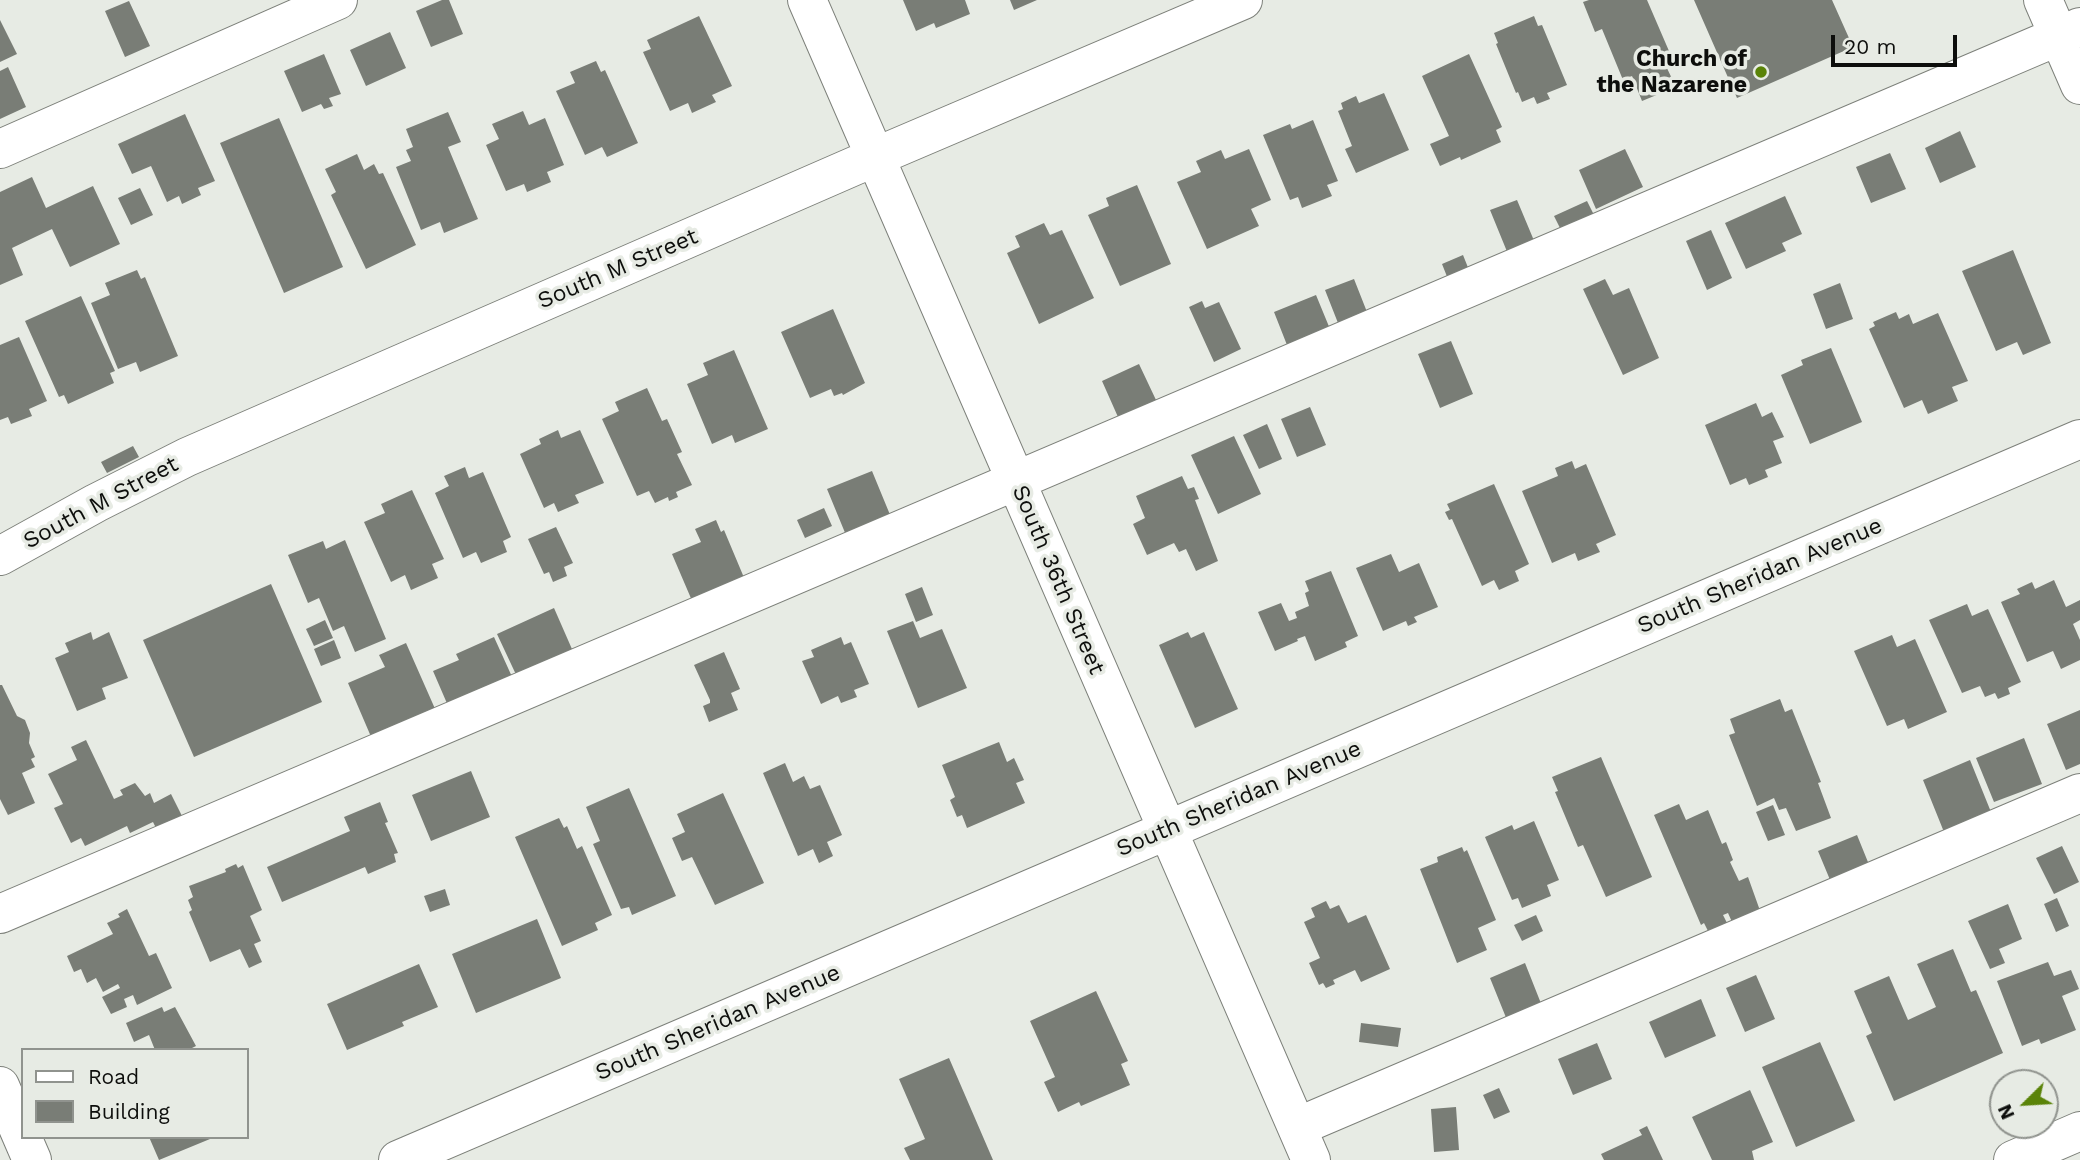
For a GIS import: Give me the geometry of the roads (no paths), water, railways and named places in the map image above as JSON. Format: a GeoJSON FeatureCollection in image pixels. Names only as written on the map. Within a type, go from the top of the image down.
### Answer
{"type":"FeatureCollection","features":[{"type":"Feature","properties":{"kind":"street"},"geometry":{"type":"LineString","coordinates":[[0,149],[338,0]]}},
{"type":"Feature","properties":{"kind":"street","name":"South 36th Street"},"geometry":{"type":"LineString","coordinates":[[807,0],[1304,1144]]}},
{"type":"Feature","properties":{"kind":"street","name":"South M Street"},"geometry":{"type":"LineString","coordinates":[[0,556],[187,457],[875,157],[1244,0]]}},
{"type":"Feature","properties":{"kind":"street"},"geometry":{"type":"LineString","coordinates":[[2043,0],[2069,31],[2080,85]]}},
{"type":"Feature","properties":{"kind":"street"},"geometry":{"type":"LineString","coordinates":[[0,914],[2069,31]]}},
{"type":"Feature","properties":{"kind":"street","name":"South Sheridan Avenue"},"geometry":{"type":"LineString","coordinates":[[398,1160],[2080,439]]}},
{"type":"Feature","properties":{"kind":"street"},"geometry":{"type":"LineString","coordinates":[[1304,1144],[2080,793]]}},
{"type":"Feature","properties":{"kind":"street"},"geometry":{"type":"LineString","coordinates":[[0,1086],[21,1135]]}},
{"type":"Feature","properties":{"kind":"street"},"geometry":{"type":"LineString","coordinates":[[2013,1160],[2080,1131]]}},
{"type":"Feature","properties":{"kind":"street"},"geometry":{"type":"LineString","coordinates":[[23,1139],[32,1160]]}},
{"type":"Feature","properties":{"kind":"place","name":"Church of the Nazarene"},"geometry":{"type":"Point","coordinates":[1761,72]}}]}
